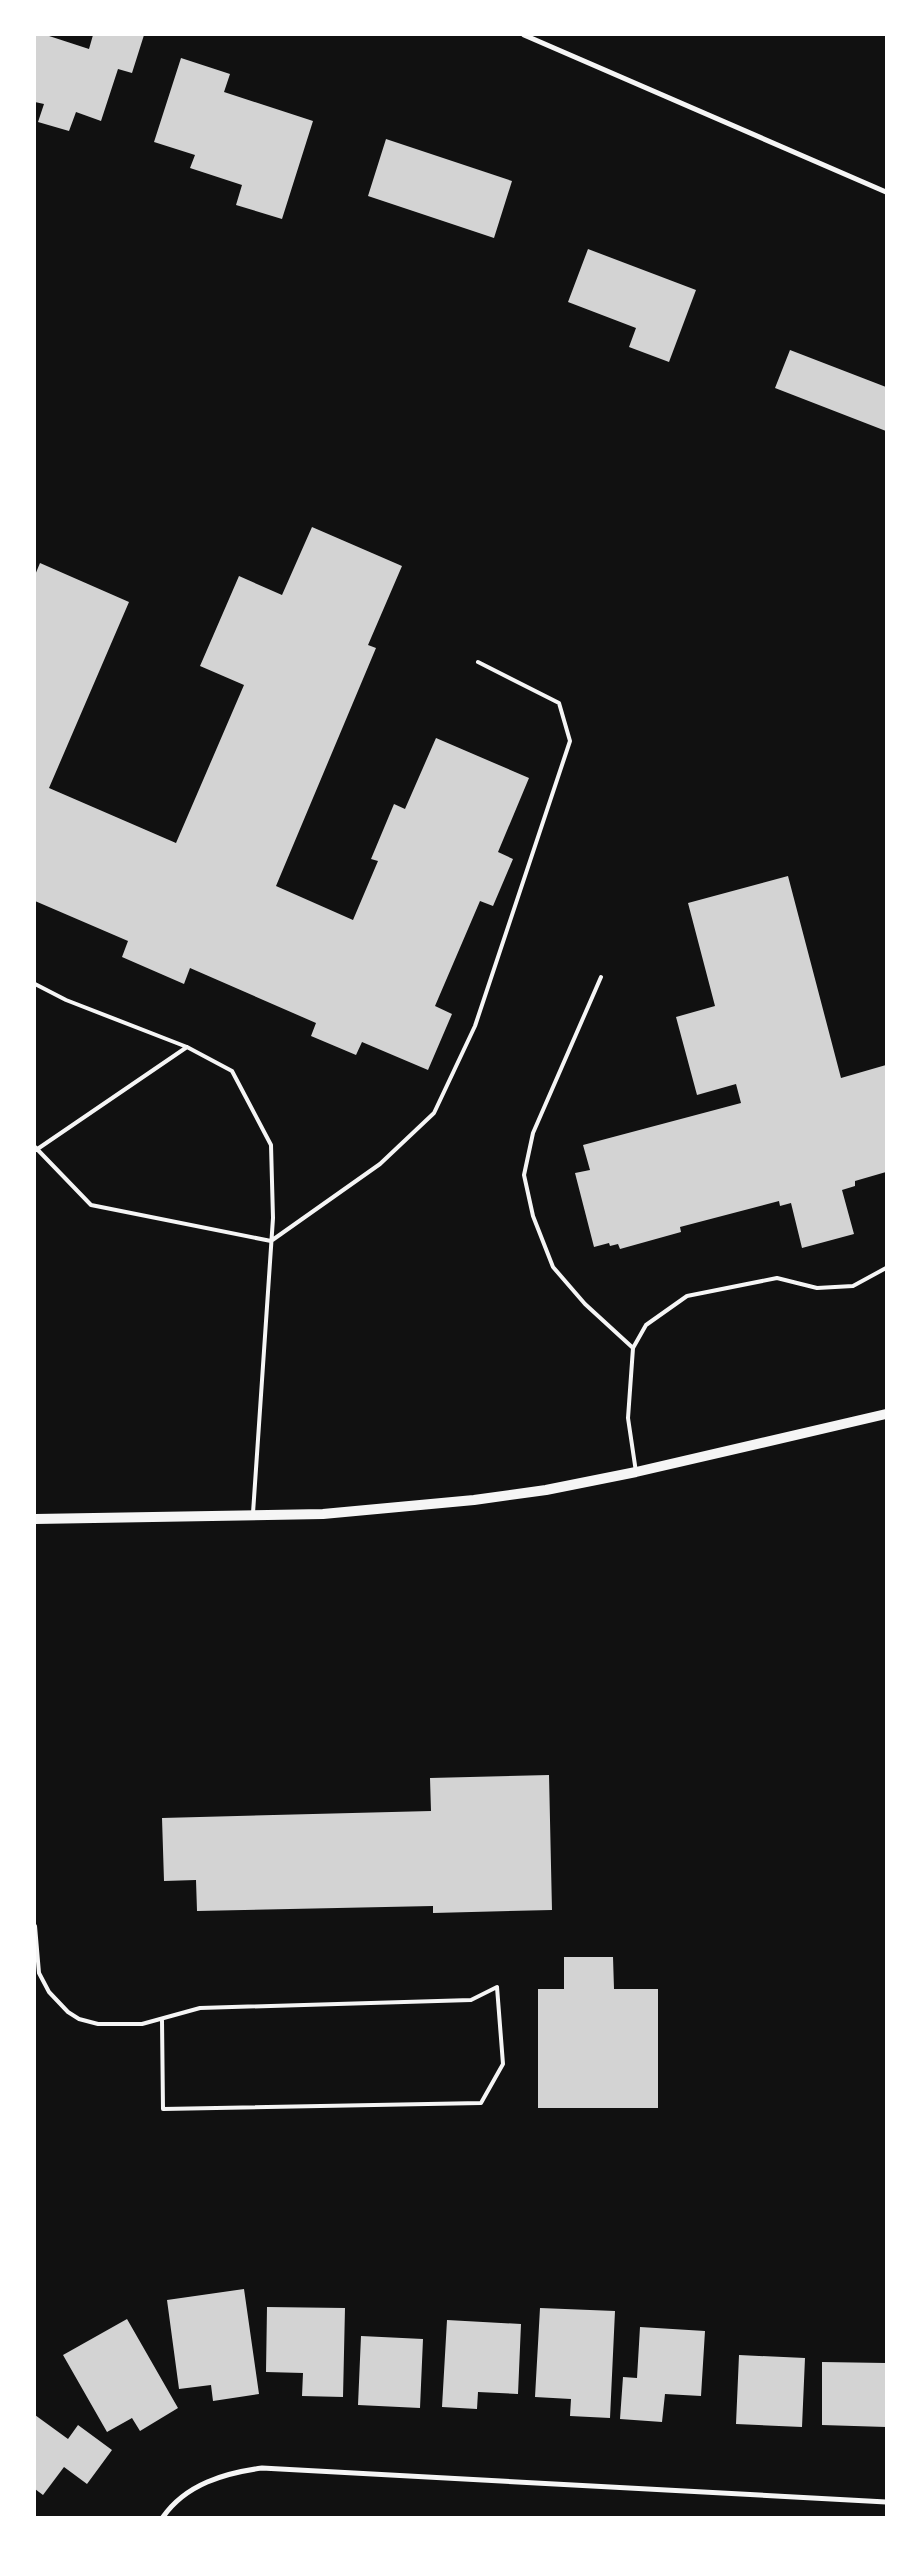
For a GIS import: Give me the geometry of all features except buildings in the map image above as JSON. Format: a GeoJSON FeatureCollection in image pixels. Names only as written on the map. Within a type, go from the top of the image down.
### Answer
{"type":"FeatureCollection","features":[{"type":"Feature","properties":{"kind":"main road"},"geometry":{"type":"LineString","coordinates":[[35,1519],[252,1516],[390,1509],[474,1500],[546,1490],[636,1472],[886,1414]]}},
{"type":"Feature","properties":{"kind":"street"},"geometry":{"type":"LineString","coordinates":[[524,35],[886,192]]}},
{"type":"Feature","properties":{"kind":"street"},"geometry":{"type":"LineString","coordinates":[[163,2517],[199,2485],[229,2473],[262,2468],[886,2502]]}},
{"type":"Feature","properties":{"kind":"lane"},"geometry":{"type":"LineString","coordinates":[[187,1047],[36,1149],[91,1205],[271,1241],[380,1164],[434,1113],[475,1026],[570,741],[559,703],[478,662]]}},
{"type":"Feature","properties":{"kind":"lane"},"geometry":{"type":"LineString","coordinates":[[601,977],[533,1133],[524,1175],[533,1216],[553,1267],[585,1304],[634,1348]]}},
{"type":"Feature","properties":{"kind":"lane"},"geometry":{"type":"LineString","coordinates":[[35,984],[66,1000],[187,1047],[232,1070],[271,1145],[271,1241],[252,1516]]}},
{"type":"Feature","properties":{"kind":"lane"},"geometry":{"type":"LineString","coordinates":[[636,1472],[628,1418],[634,1348],[646,1325],[687,1296],[777,1278],[817,1288],[853,1286],[886,1268]]}},
{"type":"Feature","properties":{"kind":"lane"},"geometry":{"type":"LineString","coordinates":[[35,1926],[39,1973],[49,1992],[68,2012],[89,2022],[106,2025],[142,2024],[200,2008],[471,2000],[497,1987],[502,2064],[480,2104],[163,2109],[162,2020]]}}]}
